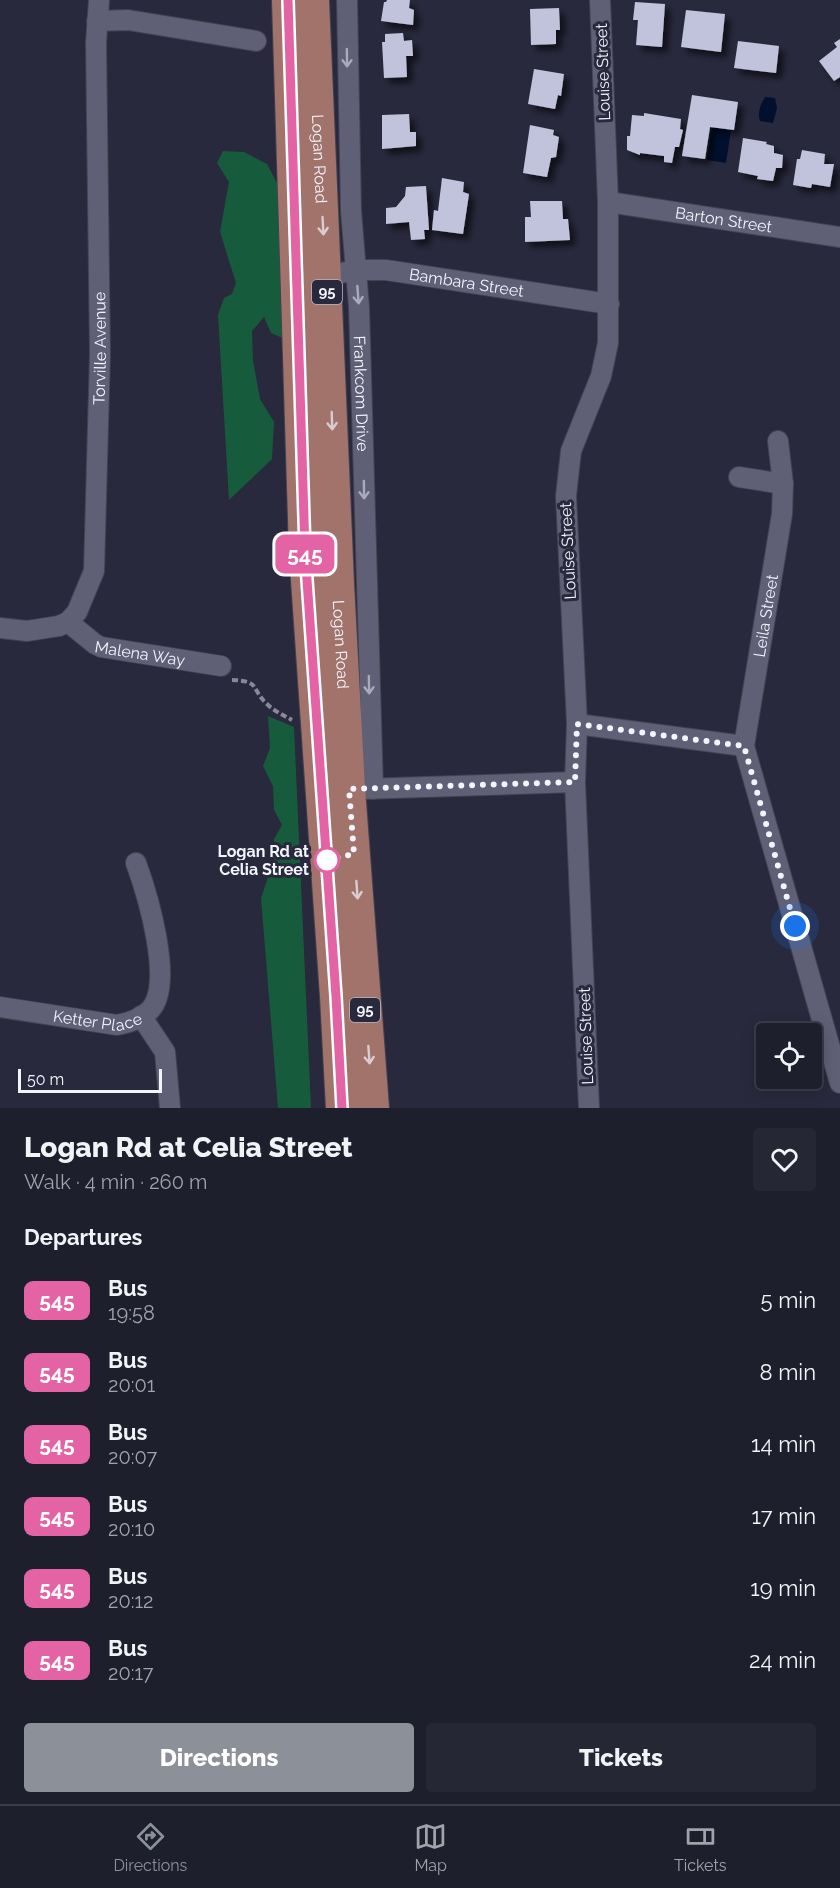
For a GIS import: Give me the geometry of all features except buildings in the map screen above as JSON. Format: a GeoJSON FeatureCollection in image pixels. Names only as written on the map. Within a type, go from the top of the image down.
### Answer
{"type":"FeatureCollection","features":[{"type":"Feature","properties":{"kind":"main road","name":"Logan Road"},"geometry":{"type":"LineString","coordinates":[[288,0],[305,551],[342,1108]]}},
{"type":"Feature","properties":{"kind":"main road","name":"Logan Road"},"geometry":{"type":"LineString","coordinates":[[313,0],[341,273],[338,584],[361,789],[373,1108]]}},
{"type":"Feature","properties":{"kind":"street","name":"Torville Avenue"},"geometry":{"type":"LineString","coordinates":[[68,621],[81,604],[94,571],[100,354],[97,21],[99,0]]}},
{"type":"Feature","properties":{"kind":"street"},"geometry":{"type":"LineString","coordinates":[[341,273],[351,211],[346,0]]}},
{"type":"Feature","properties":{"kind":"street","name":"Louise Street"},"geometry":{"type":"LineString","coordinates":[[589,1108],[575,782],[577,724],[566,496],[571,450],[601,376],[608,343],[608,202],[600,0]]}},
{"type":"Feature","properties":{"kind":"street"},"geometry":{"type":"LineString","coordinates":[[97,21],[128,20],[256,41]]}},
{"type":"Feature","properties":{"kind":"street","name":"Barton Street"},"geometry":{"type":"LineString","coordinates":[[608,202],[840,237]]}},
{"type":"Feature","properties":{"kind":"street","name":"Bambara Street"},"geometry":{"type":"LineString","coordinates":[[341,273],[400,271],[609,304]]}},
{"type":"Feature","properties":{"kind":"street","name":"Leila Street"},"geometry":{"type":"LineString","coordinates":[[744,746],[782,514],[783,484],[778,441]]}},
{"type":"Feature","properties":{"kind":"street"},"geometry":{"type":"LineString","coordinates":[[739,477],[783,484]]}},
{"type":"Feature","properties":{"kind":"street"},"geometry":{"type":"LineString","coordinates":[[0,628],[27,631],[58,626],[68,621]]}},
{"type":"Feature","properties":{"kind":"street","name":"Malena Way"},"geometry":{"type":"LineString","coordinates":[[68,621],[101,647],[220,666]]}},
{"type":"Feature","properties":{"kind":"street"},"geometry":{"type":"LineString","coordinates":[[577,724],[744,746],[840,1083]]}},
{"type":"Feature","properties":{"kind":"street"},"geometry":{"type":"LineString","coordinates":[[361,789],[575,782]]}},
{"type":"Feature","properties":{"kind":"street","name":"Ketter Place"},"geometry":{"type":"LineString","coordinates":[[0,1008],[117,1025],[129,1023],[150,1010],[155,1001],[159,968],[154,921],[136,863]]}},
{"type":"Feature","properties":{"kind":"street"},"geometry":{"type":"LineString","coordinates":[[141,1016],[165,1052],[170,1108]]}},
{"type":"Feature","properties":{"kind":"path"},"geometry":{"type":"LineString","coordinates":[[220,666],[219,679],[246,681],[255,685],[263,701],[272,709],[297,723]]}},
{"type":"Feature","properties":{"kind":"green space"},"geometry":{"type":"Polygon","coordinates":[[[223,151],[244,152],[267,164],[278,185],[285,339],[271,333],[264,317],[252,331],[253,361],[260,399],[274,422],[272,459],[229,500],[218,315],[224,298],[232,294],[236,283],[220,232],[229,182],[217,163],[223,151]]]}},
{"type":"Feature","properties":{"kind":"green space"},"geometry":{"type":"Polygon","coordinates":[[[268,716],[294,727],[311,1108],[278,1108],[261,898],[272,865],[274,839],[282,825],[274,810],[273,786],[263,766],[270,748],[268,716]]]}},
{"type":"Feature","properties":{"kind":"water"},"geometry":{"type":"Polygon","coordinates":[[[765,97],[775,98],[777,108],[773,123],[760,121],[759,118],[759,111],[765,97]]]}},
{"type":"Feature","properties":{"kind":"water"},"geometry":{"type":"Polygon","coordinates":[[[712,127],[731,130],[726,163],[707,160],[712,127]]]}},
{"type":"Feature","properties":{"kind":"bus line","name":"545"},"geometry":{"type":"LineString","coordinates":[[288,0],[305,551],[342,1108]]}},
{"type":"Feature","properties":{"kind":"place","name":"Logan Rd at Celia Street"},"geometry":{"type":"Point","coordinates":[327,860]}},
{"type":"Feature","properties":{"kind":"route"},"geometry":{"type":"LineString","coordinates":[[327,860],[354,854],[349,789],[575,782],[577,724],[744,746],[795,926]]}}]}
